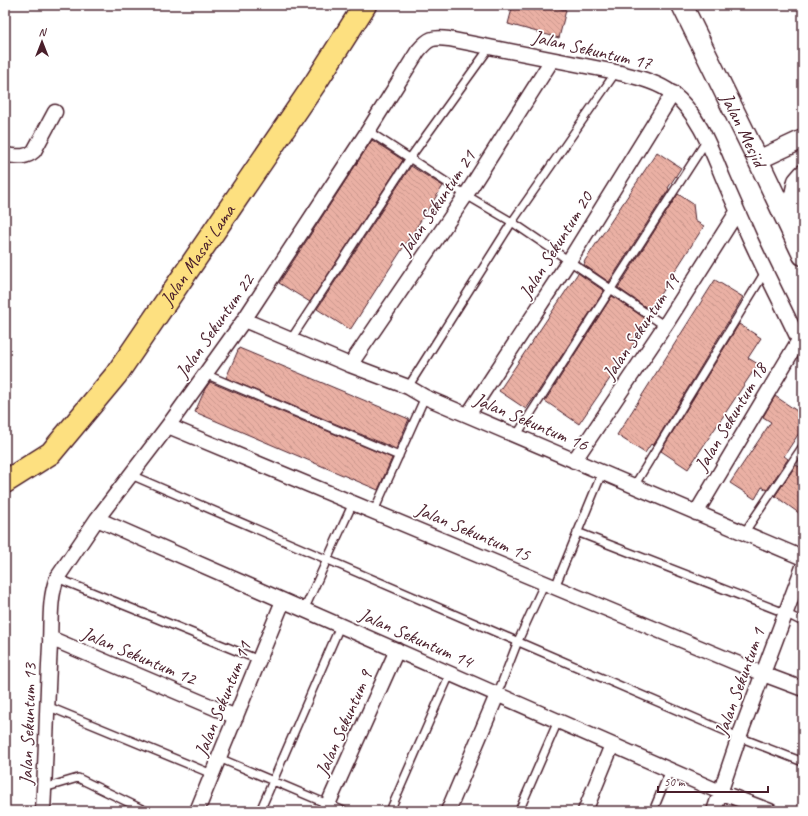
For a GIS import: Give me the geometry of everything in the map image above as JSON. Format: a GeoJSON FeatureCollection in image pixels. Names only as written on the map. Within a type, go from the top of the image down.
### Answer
{"type":"FeatureCollection","features":[{"type":"Feature","properties":{"kind":"main road","name":"Jalan Masai Lama"},"geometry":{"type":"LineString","coordinates":[[5,482],[51,453],[116,375],[316,82],[364,5]]}},
{"type":"Feature","properties":{"kind":"main road","name":"Jalan Mesjid"},"geometry":{"type":"LineString","coordinates":[[682,5],[803,255]]}},
{"type":"Feature","properties":{"kind":"street","name":"Jalan Sekuntum 17"},"geometry":{"type":"LineString","coordinates":[[429,40],[433,38],[444,39],[616,72],[642,78],[673,93],[699,125],[707,140],[737,212],[801,344]]}},
{"type":"Feature","properties":{"kind":"street","name":"Jalan Sekuntum 22"},"geometry":{"type":"LineString","coordinates":[[50,638],[53,588],[57,578],[97,519],[168,426],[244,320],[368,131],[418,51],[429,40]]}},
{"type":"Feature","properties":{"kind":"street","name":"Jalan Sekuntum 21"},"geometry":{"type":"LineString","coordinates":[[350,365],[466,195],[552,60]]}},
{"type":"Feature","properties":{"kind":"street","name":"Jalan Sekuntum 20"},"geometry":{"type":"LineString","coordinates":[[468,415],[569,261],[673,93]]}},
{"type":"Feature","properties":{"kind":"street"},"geometry":{"type":"LineString","coordinates":[[5,155],[24,156],[29,155],[34,151],[55,112]]}},
{"type":"Feature","properties":{"kind":"street"},"geometry":{"type":"LineString","coordinates":[[758,160],[803,139]]}},
{"type":"Feature","properties":{"kind":"street"},"geometry":{"type":"LineString","coordinates":[[788,224],[797,181],[803,174]]}},
{"type":"Feature","properties":{"kind":"street","name":"Jalan Sekuntum 19"},"geometry":{"type":"LineString","coordinates":[[574,461],[665,326],[737,212]]}},
{"type":"Feature","properties":{"kind":"street","name":"Jalan Sekuntum 16"},"geometry":{"type":"LineString","coordinates":[[244,320],[350,365],[408,387],[425,397],[803,558]]}},
{"type":"Feature","properties":{"kind":"street","name":"Jalan Sekuntum 18"},"geometry":{"type":"LineString","coordinates":[[696,513],[801,344]]}},
{"type":"Feature","properties":{"kind":"street","name":"Jalan Sekuntum 15"},"geometry":{"type":"LineString","coordinates":[[168,426],[763,674],[803,689]]}},
{"type":"Feature","properties":{"kind":"street","name":"Jalan Sekuntum 14"},"geometry":{"type":"LineString","coordinates":[[97,519],[720,792],[770,811]]}},
{"type":"Feature","properties":{"kind":"street","name":"Jalan Sekuntum 1"},"geometry":{"type":"LineString","coordinates":[[714,811],[739,737],[803,567]]}},
{"type":"Feature","properties":{"kind":"street","name":"Jalan Sekuntum 11"},"geometry":{"type":"LineString","coordinates":[[197,811],[284,601]]}},
{"type":"Feature","properties":{"kind":"street","name":"Jalan Sekuntum 13"},"geometry":{"type":"LineString","coordinates":[[44,811],[46,706],[50,638]]}},
{"type":"Feature","properties":{"kind":"street","name":"Jalan Sekuntum 12"},"geometry":{"type":"LineString","coordinates":[[50,638],[236,717]]}},
{"type":"Feature","properties":{"kind":"street","name":"Jalan Sekuntum 9"},"geometry":{"type":"LineString","coordinates":[[327,808],[397,650]]}},
{"type":"Feature","properties":{"kind":"street"},"geometry":{"type":"LineString","coordinates":[[448,811],[497,695]]}},
{"type":"Feature","properties":{"kind":"street"},"geometry":{"type":"LineString","coordinates":[[585,811],[612,745]]}},
{"type":"Feature","properties":{"kind":"lane"},"geometry":{"type":"LineString","coordinates":[[290,339],[410,158],[490,47]]}},
{"type":"Feature","properties":{"kind":"lane"},"geometry":{"type":"LineString","coordinates":[[408,387],[512,222],[616,72]]}},
{"type":"Feature","properties":{"kind":"lane"},"geometry":{"type":"LineString","coordinates":[[368,131],[466,195],[512,222],[665,326]]}},
{"type":"Feature","properties":{"kind":"lane"},"geometry":{"type":"LineString","coordinates":[[516,436],[610,288],[707,140]]}},
{"type":"Feature","properties":{"kind":"lane"},"geometry":{"type":"LineString","coordinates":[[634,486],[765,272]]}},
{"type":"Feature","properties":{"kind":"lane"},"geometry":{"type":"LineString","coordinates":[[205,374],[398,456]]}},
{"type":"Feature","properties":{"kind":"lane"},"geometry":{"type":"LineString","coordinates":[[374,511],[425,397]]}},
{"type":"Feature","properties":{"kind":"lane"},"geometry":{"type":"LineString","coordinates":[[744,533],[803,446]]}},
{"type":"Feature","properties":{"kind":"lane"},"geometry":{"type":"LineString","coordinates":[[497,695],[518,641],[577,532],[602,473]]}},
{"type":"Feature","properties":{"kind":"lane"},"geometry":{"type":"LineString","coordinates":[[131,475],[739,737],[803,762]]}},
{"type":"Feature","properties":{"kind":"lane"},"geometry":{"type":"LineString","coordinates":[[304,610],[353,503]]}},
{"type":"Feature","properties":{"kind":"lane"},"geometry":{"type":"LineString","coordinates":[[577,532],[785,613],[803,622]]}},
{"type":"Feature","properties":{"kind":"lane"},"geometry":{"type":"LineString","coordinates":[[57,578],[259,660]]}},
{"type":"Feature","properties":{"kind":"lane"},"geometry":{"type":"LineString","coordinates":[[260,811],[340,626]]}},
{"type":"Feature","properties":{"kind":"lane"},"geometry":{"type":"LineString","coordinates":[[390,811],[450,674]]}},
{"type":"Feature","properties":{"kind":"lane"},"geometry":{"type":"LineString","coordinates":[[46,706],[212,774]]}},
{"type":"Feature","properties":{"kind":"lane"},"geometry":{"type":"LineString","coordinates":[[519,811],[558,721]]}},
{"type":"Feature","properties":{"kind":"lane"},"geometry":{"type":"LineString","coordinates":[[219,758],[273,781],[327,808],[344,811]]}},
{"type":"Feature","properties":{"kind":"lane"},"geometry":{"type":"LineString","coordinates":[[653,811],[670,770]]}},
{"type":"Feature","properties":{"kind":"lane"},"geometry":{"type":"LineString","coordinates":[[44,788],[78,778],[146,811]]}},
{"type":"Feature","properties":{"kind":"building"},"geometry":{"type":"Polygon","coordinates":[[[513,5],[548,5],[566,10],[559,38],[508,24],[513,5]]]}},
{"type":"Feature","properties":{"kind":"building"},"geometry":{"type":"Polygon","coordinates":[[[372,140],[403,160],[310,302],[279,283],[372,140]]]}},
{"type":"Feature","properties":{"kind":"building"},"geometry":{"type":"Polygon","coordinates":[[[657,152],[681,168],[609,282],[584,265],[584,262],[657,152]]]}},
{"type":"Feature","properties":{"kind":"building"},"geometry":{"type":"Polygon","coordinates":[[[411,166],[443,186],[350,330],[317,309],[411,166]]]}},
{"type":"Feature","properties":{"kind":"building"},"geometry":{"type":"Polygon","coordinates":[[[678,194],[693,204],[695,221],[704,226],[650,310],[618,288],[678,194]]]}},
{"type":"Feature","properties":{"kind":"building"},"geometry":{"type":"Polygon","coordinates":[[[578,273],[604,291],[526,409],[499,391],[578,273]]]}},
{"type":"Feature","properties":{"kind":"building"},"geometry":{"type":"Polygon","coordinates":[[[715,280],[743,297],[653,446],[651,444],[645,453],[617,435],[715,280]]]}},
{"type":"Feature","properties":{"kind":"building"},"geometry":{"type":"Polygon","coordinates":[[[612,296],[649,321],[579,424],[545,401],[612,296]]]}},
{"type":"Feature","properties":{"kind":"building"},"geometry":{"type":"Polygon","coordinates":[[[739,324],[761,338],[748,358],[758,364],[688,469],[661,451],[739,324]]]}},
{"type":"Feature","properties":{"kind":"building"},"geometry":{"type":"Polygon","coordinates":[[[239,348],[409,419],[396,449],[226,378],[239,348]]]}},
{"type":"Feature","properties":{"kind":"building"},"geometry":{"type":"Polygon","coordinates":[[[210,382],[392,458],[378,490],[195,412],[205,389],[210,382]]]}},
{"type":"Feature","properties":{"kind":"building"},"geometry":{"type":"Polygon","coordinates":[[[775,396],[803,415],[803,427],[784,456],[788,459],[767,490],[762,487],[755,499],[730,483],[771,422],[763,417],[775,396]]]}},
{"type":"Feature","properties":{"kind":"building"},"geometry":{"type":"Polygon","coordinates":[[[796,465],[803,469],[803,516],[775,496],[796,465]]]}}]}
